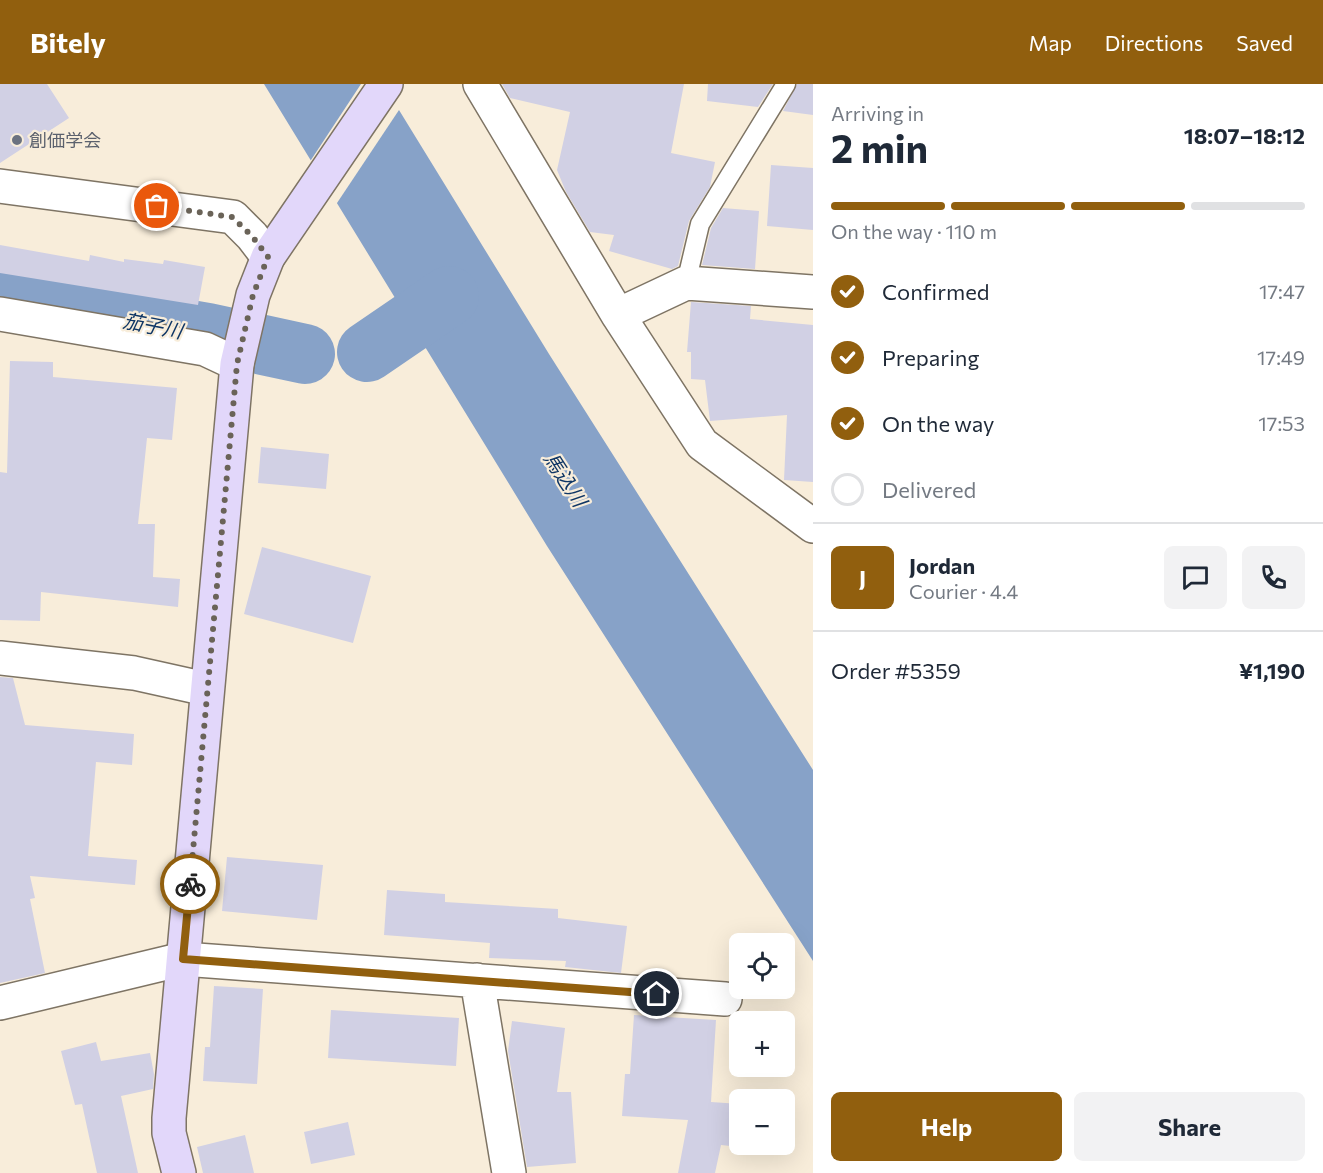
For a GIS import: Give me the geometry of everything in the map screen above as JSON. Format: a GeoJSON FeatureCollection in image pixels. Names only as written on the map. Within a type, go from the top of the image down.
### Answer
{"type":"FeatureCollection","features":[{"type":"Feature","properties":{"kind":"street"},"geometry":{"type":"LineString","coordinates":[[179,1173],[169,1133],[169,1118],[237,364],[253,295],[274,249],[386,84]]}},
{"type":"Feature","properties":{"kind":"street"},"geometry":{"type":"LineString","coordinates":[[480,84],[618,315],[702,444],[813,526]]}},
{"type":"Feature","properties":{"kind":"street"},"geometry":{"type":"LineString","coordinates":[[0,186],[232,217],[252,236],[274,249]]}},
{"type":"Feature","properties":{"kind":"street"},"geometry":{"type":"LineString","coordinates":[[618,315],[686,283],[813,292]]}},
{"type":"Feature","properties":{"kind":"street"},"geometry":{"type":"LineString","coordinates":[[0,314],[205,349],[237,364]]}},
{"type":"Feature","properties":{"kind":"street"},"geometry":{"type":"LineString","coordinates":[[0,658],[134,674],[206,689]]}},
{"type":"Feature","properties":{"kind":"street"},"geometry":{"type":"LineString","coordinates":[[0,1003],[183,959],[725,999]]}},
{"type":"Feature","properties":{"kind":"street"},"geometry":{"type":"LineString","coordinates":[[477,980],[509,1173]]}},
{"type":"Feature","properties":{"kind":"lane"},"geometry":{"type":"LineString","coordinates":[[686,283],[700,224],[786,84]]}},
{"type":"Feature","properties":{"kind":"water","name":"馬込川"},"geometry":{"type":"Polygon","coordinates":[[[264,84],[383,84],[549,354],[813,770],[813,961],[547,546],[264,84]]]}},
{"type":"Feature","properties":{"kind":"pier"},"geometry":{"type":"Polygon","coordinates":[[[361,84],[387,84],[401,107],[335,206],[309,163],[361,84]]]}},
{"type":"Feature","properties":{"kind":"building","name":"創価学会"},"geometry":{"type":"Polygon","coordinates":[[[0,84],[47,84],[69,118],[0,163],[0,84]]]}},
{"type":"Feature","properties":{"kind":"building"},"geometry":{"type":"Polygon","coordinates":[[[502,84],[684,84],[671,153],[715,162],[710,187],[689,221],[678,266],[672,269],[609,251],[614,235],[590,232],[566,192],[557,170],[570,112],[510,98],[502,84]]]}},
{"type":"Feature","properties":{"kind":"building"},"geometry":{"type":"Polygon","coordinates":[[[708,84],[773,84],[758,107],[707,101],[708,84]]]}},
{"type":"Feature","properties":{"kind":"building"},"geometry":{"type":"Polygon","coordinates":[[[797,84],[813,84],[813,115],[783,111],[797,84]]]}},
{"type":"Feature","properties":{"kind":"building"},"geometry":{"type":"Polygon","coordinates":[[[771,165],[813,168],[813,230],[767,226],[771,165]]]}},
{"type":"Feature","properties":{"kind":"building"},"geometry":{"type":"Polygon","coordinates":[[[723,208],[759,211],[755,269],[702,265],[711,228],[723,208]]]}},
{"type":"Feature","properties":{"kind":"building"},"geometry":{"type":"Polygon","coordinates":[[[0,245],[89,261],[90,255],[124,262],[124,259],[163,264],[164,260],[205,267],[198,305],[0,273],[0,245]]]}},
{"type":"Feature","properties":{"kind":"building"},"geometry":{"type":"Polygon","coordinates":[[[691,302],[751,306],[750,319],[813,325],[813,482],[784,480],[787,415],[710,421],[705,380],[691,379],[691,352],[687,352],[691,302]]]}},
{"type":"Feature","properties":{"kind":"building"},"geometry":{"type":"Polygon","coordinates":[[[10,361],[53,362],[53,377],[177,388],[172,440],[147,438],[138,524],[155,524],[153,577],[180,579],[178,607],[41,592],[40,621],[0,620],[0,472],[7,473],[10,361]]]}},
{"type":"Feature","properties":{"kind":"building"},"geometry":{"type":"Polygon","coordinates":[[[261,447],[329,454],[326,489],[258,483],[261,447]]]}},
{"type":"Feature","properties":{"kind":"building"},"geometry":{"type":"Polygon","coordinates":[[[262,547],[371,576],[353,643],[244,614],[262,547]]]}},
{"type":"Feature","properties":{"kind":"building"},"geometry":{"type":"Polygon","coordinates":[[[0,677],[13,678],[25,725],[134,734],[132,765],[96,762],[88,856],[137,860],[135,885],[30,876],[35,898],[30,899],[45,973],[0,983],[0,677]]]}},
{"type":"Feature","properties":{"kind":"building"},"geometry":{"type":"Polygon","coordinates":[[[227,857],[323,865],[317,920],[222,911],[227,857]]]}},
{"type":"Feature","properties":{"kind":"building"},"geometry":{"type":"Polygon","coordinates":[[[387,890],[445,894],[445,902],[558,909],[558,918],[627,926],[621,973],[565,967],[566,961],[489,958],[490,943],[384,935],[387,890]]]}},
{"type":"Feature","properties":{"kind":"building"},"geometry":{"type":"Polygon","coordinates":[[[214,986],[263,989],[257,1084],[203,1081],[205,1047],[210,1047],[214,986]]]}},
{"type":"Feature","properties":{"kind":"building"},"geometry":{"type":"Polygon","coordinates":[[[331,1010],[459,1018],[456,1066],[328,1058],[331,1010]]]}},
{"type":"Feature","properties":{"kind":"building"},"geometry":{"type":"Polygon","coordinates":[[[634,1015],[716,1020],[711,1102],[729,1103],[729,1146],[721,1145],[715,1173],[678,1173],[688,1120],[622,1116],[625,1074],[630,1074],[634,1015]]]}},
{"type":"Feature","properties":{"kind":"building"},"geometry":{"type":"Polygon","coordinates":[[[512,1021],[565,1028],[557,1092],[571,1092],[576,1163],[527,1167],[508,1051],[512,1021]]]}},
{"type":"Feature","properties":{"kind":"building"},"geometry":{"type":"Polygon","coordinates":[[[96,1042],[101,1061],[150,1053],[154,1074],[153,1089],[121,1096],[138,1173],[97,1173],[82,1104],[75,1105],[61,1051],[96,1042]]]}},
{"type":"Feature","properties":{"kind":"building"},"geometry":{"type":"Polygon","coordinates":[[[348,1122],[355,1155],[311,1164],[304,1132],[348,1122]]]}},
{"type":"Feature","properties":{"kind":"building"},"geometry":{"type":"Polygon","coordinates":[[[245,1135],[254,1173],[203,1173],[197,1147],[245,1135]]]}},
{"type":"Feature","properties":{"kind":"waterway","name":"茄子川"},"geometry":{"type":"LineString","coordinates":[[367,352],[449,296]]}},
{"type":"Feature","properties":{"kind":"waterway","name":"茄子川"},"geometry":{"type":"LineString","coordinates":[[0,297],[208,333],[305,354]]}},
{"type":"Feature","properties":{"kind":"way so far"},"geometry":{"type":"LineString","coordinates":[[157,206],[232,217],[252,236],[268,257],[253,295],[237,364],[190,884]]}},
{"type":"Feature","properties":{"kind":"place","name":"創価学会"},"geometry":{"type":"Point","coordinates":[17,140]}},
{"type":"Feature","properties":{"kind":"route"},"geometry":{"type":"LineString","coordinates":[[190,884],[183,959],[657,994]]}}]}
